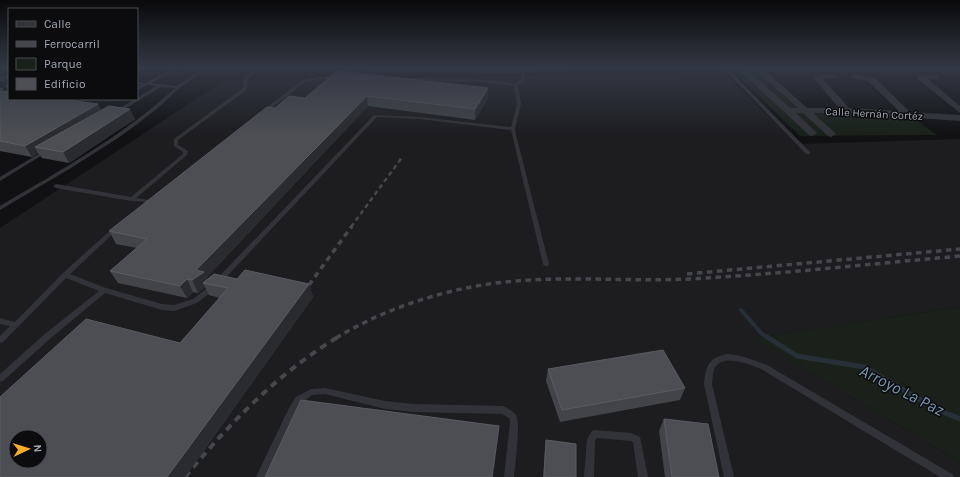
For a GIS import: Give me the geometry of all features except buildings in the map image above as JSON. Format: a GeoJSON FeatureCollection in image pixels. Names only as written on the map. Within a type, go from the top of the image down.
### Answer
{"type":"FeatureCollection","features":[{"type":"Feature","properties":{"kind":"street"},"geometry":{"type":"LineString","coordinates":[[766,90],[812,133]]}},
{"type":"Feature","properties":{"kind":"street"},"geometry":{"type":"LineString","coordinates":[[783,90],[831,134]]}},
{"type":"Feature","properties":{"kind":"street"},"geometry":{"type":"LineString","coordinates":[[829,90],[846,110]]}},
{"type":"Feature","properties":{"kind":"street"},"geometry":{"type":"LineString","coordinates":[[883,90],[907,114]]}},
{"type":"Feature","properties":{"kind":"street"},"geometry":{"type":"LineString","coordinates":[[936,90],[960,110]]}},
{"type":"Feature","properties":{"kind":"street","name":"Calle Hernán Cortéz"},"geometry":{"type":"LineString","coordinates":[[788,111],[846,110],[960,118]]}},
{"type":"Feature","properties":{"kind":"lane"},"geometry":{"type":"LineString","coordinates":[[138,99],[153,90]]}},
{"type":"Feature","properties":{"kind":"lane"},"geometry":{"type":"LineString","coordinates":[[0,208],[133,126],[159,107],[175,90]]}},
{"type":"Feature","properties":{"kind":"lane"},"geometry":{"type":"LineString","coordinates":[[131,199],[185,155],[186,152],[176,146],[176,140],[244,90]]}},
{"type":"Feature","properties":{"kind":"lane"},"geometry":{"type":"LineString","coordinates":[[257,117],[292,90]]}},
{"type":"Feature","properties":{"kind":"lane"},"geometry":{"type":"LineString","coordinates":[[517,90],[519,104],[513,129],[546,264]]}},
{"type":"Feature","properties":{"kind":"lane"},"geometry":{"type":"LineString","coordinates":[[747,90],[808,153]]}},
{"type":"Feature","properties":{"kind":"lane"},"geometry":{"type":"LineString","coordinates":[[108,116],[136,100]]}},
{"type":"Feature","properties":{"kind":"lane"},"geometry":{"type":"LineString","coordinates":[[65,276],[104,290],[162,307],[174,308],[195,301],[212,287],[376,116],[420,118],[513,129]]}},
{"type":"Feature","properties":{"kind":"lane"},"geometry":{"type":"LineString","coordinates":[[0,178],[54,147]]}},
{"type":"Feature","properties":{"kind":"lane"},"geometry":{"type":"LineString","coordinates":[[56,186],[148,202]]}},
{"type":"Feature","properties":{"kind":"lane"},"geometry":{"type":"LineString","coordinates":[[142,206],[153,197]]}},
{"type":"Feature","properties":{"kind":"lane"},"geometry":{"type":"LineString","coordinates":[[0,340],[65,276],[119,226]]}},
{"type":"Feature","properties":{"kind":"lane"},"geometry":{"type":"LineString","coordinates":[[0,379],[49,335],[104,290]]}},
{"type":"Feature","properties":{"kind":"lane"},"geometry":{"type":"LineString","coordinates":[[0,321],[16,325]]}},
{"type":"Feature","properties":{"kind":"lane"},"geometry":{"type":"LineString","coordinates":[[729,477],[708,384],[708,372],[713,362],[719,359],[731,357],[745,359],[764,366],[949,477]]}},
{"type":"Feature","properties":{"kind":"lane"},"geometry":{"type":"LineString","coordinates":[[261,477],[299,400],[311,392],[325,391],[385,405],[432,409],[503,410],[508,412],[514,422],[509,477]]}},
{"type":"Feature","properties":{"kind":"lane"},"geometry":{"type":"LineString","coordinates":[[588,477],[591,439],[595,434],[599,434],[631,437],[638,440],[643,477]]}},
{"type":"Feature","properties":{"kind":"shaded area"},"geometry":{"type":"Polygon","coordinates":[[[209,90],[742,90],[798,144],[960,139],[960,307],[755,338],[960,462],[960,477],[0,477],[0,228],[209,90]]]}},
{"type":"Feature","properties":{"kind":"green space"},"geometry":{"type":"Polygon","coordinates":[[[753,90],[783,90],[806,111],[907,114],[937,135],[800,136],[753,90]]]}},
{"type":"Feature","properties":{"kind":"green space"},"geometry":{"type":"Polygon","coordinates":[[[960,307],[960,462],[754,338],[960,307]]]}},
{"type":"Feature","properties":{"kind":"waterway","name":"Arroyo La Paz"},"geometry":{"type":"LineString","coordinates":[[741,310],[762,334],[769,338]]}},
{"type":"Feature","properties":{"kind":"waterway","name":"Arroyo La Paz"},"geometry":{"type":"LineString","coordinates":[[767,337],[797,356],[864,367],[936,409],[960,419]]}},
{"type":"Feature","properties":{"kind":"railway"},"geometry":{"type":"LineString","coordinates":[[351,227],[403,156]]}},
{"type":"Feature","properties":{"kind":"railway"},"geometry":{"type":"LineString","coordinates":[[303,293],[352,226]]}},
{"type":"Feature","properties":{"kind":"railway"},"geometry":{"type":"LineString","coordinates":[[687,274],[960,249]]}},
{"type":"Feature","properties":{"kind":"railway"},"geometry":{"type":"LineString","coordinates":[[336,338],[353,328],[406,305],[444,293],[482,285],[559,279],[663,280],[723,277],[960,256]]}},
{"type":"Feature","properties":{"kind":"railway"},"geometry":{"type":"LineString","coordinates":[[185,477],[237,419],[275,383],[316,351],[338,337]]}}]}
